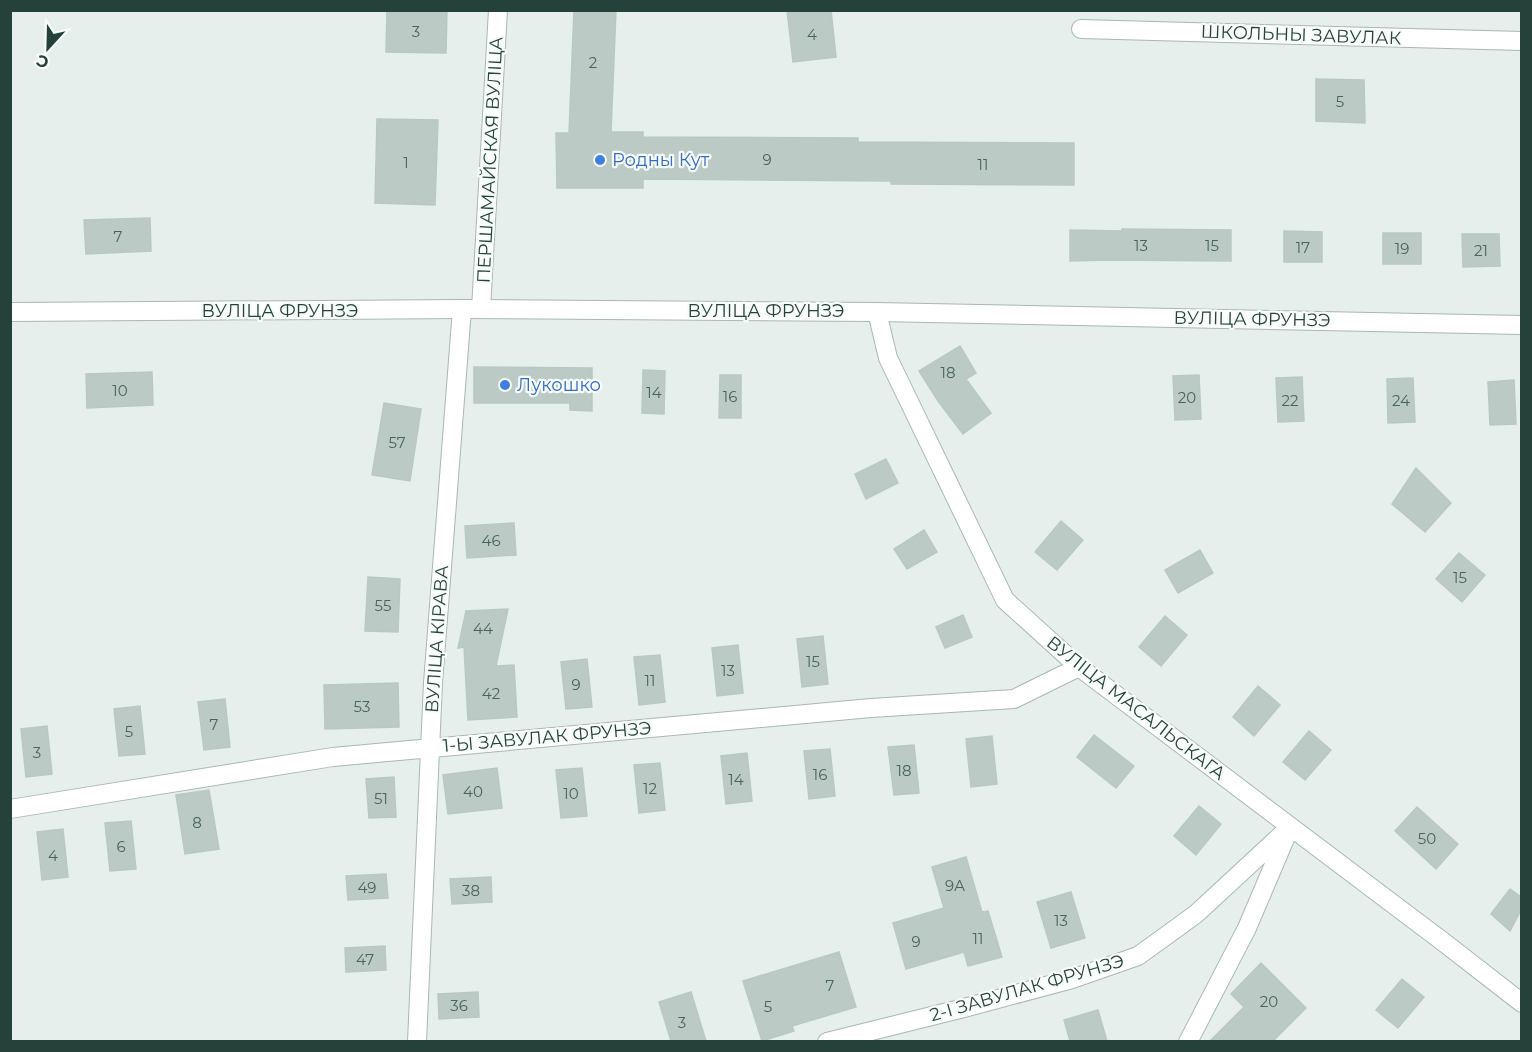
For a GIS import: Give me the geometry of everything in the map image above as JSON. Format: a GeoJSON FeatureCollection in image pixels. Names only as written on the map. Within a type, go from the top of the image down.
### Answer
{"type":"FeatureCollection","features":[{"type":"Feature","properties":{"kind":"street","name":"ПЕРШАМАЙСКАЯ ВУЛІЦА"},"geometry":{"type":"LineString","coordinates":[[481,309],[498,10]]}},
{"type":"Feature","properties":{"kind":"street","name":"ШКОЛЬНЫ ЗАВУЛАК"},"geometry":{"type":"LineString","coordinates":[[1081,29],[1521,41]]}},
{"type":"Feature","properties":{"kind":"street","name":"ВУЛІЦА ФРУНЗЭ"},"geometry":{"type":"LineString","coordinates":[[10,312],[462,309],[877,312],[1521,325]]}},
{"type":"Feature","properties":{"kind":"street","name":"ВУЛІЦА КІРАВА"},"geometry":{"type":"LineString","coordinates":[[417,1041],[441,569],[462,309]]}},
{"type":"Feature","properties":{"kind":"street","name":"ВУЛІЦА МАСАЛЬСКАГА"},"geometry":{"type":"LineString","coordinates":[[877,312],[888,358],[1005,600],[1079,667],[1521,1003]]}},
{"type":"Feature","properties":{"kind":"street","name":"1-Ы ЗАВУЛАК ФРУНЗЭ"},"geometry":{"type":"LineString","coordinates":[[10,809],[333,757],[871,708],[1014,699],[1079,667]]}},
{"type":"Feature","properties":{"kind":"street","name":"2-І ЗАВУЛАК ФРУНЗЭ"},"geometry":{"type":"LineString","coordinates":[[827,1041],[1061,982],[1138,956],[1196,914],[1290,827]]}},
{"type":"Feature","properties":{"kind":"street"},"geometry":{"type":"LineString","coordinates":[[1188,1041],[1247,928],[1290,827]]}},
{"type":"Feature","properties":{"kind":"building"},"geometry":{"type":"Polygon","coordinates":[[[387,10],[447,10],[446,53],[386,52],[387,10]]]}},
{"type":"Feature","properties":{"kind":"building"},"geometry":{"type":"Polygon","coordinates":[[[574,10],[616,10],[611,132],[643,132],[643,137],[858,138],[858,142],[1074,143],[1074,185],[643,179],[643,188],[557,188],[556,133],[569,133],[574,10]]]}},
{"type":"Feature","properties":{"kind":"building"},"geometry":{"type":"Polygon","coordinates":[[[787,10],[831,10],[836,57],[793,62],[787,10]]]}},
{"type":"Feature","properties":{"kind":"building"},"geometry":{"type":"Polygon","coordinates":[[[1316,79],[1364,80],[1365,123],[1316,121],[1316,79]]]}},
{"type":"Feature","properties":{"kind":"building"},"geometry":{"type":"Polygon","coordinates":[[[377,119],[438,120],[435,205],[375,203],[377,119]]]}},
{"type":"Feature","properties":{"kind":"building"},"geometry":{"type":"Polygon","coordinates":[[[150,218],[151,251],[86,254],[84,220],[150,218]]]}},
{"type":"Feature","properties":{"kind":"building"},"geometry":{"type":"Polygon","coordinates":[[[1122,229],[1231,230],[1231,261],[1070,261],[1070,230],[1122,231],[1122,229]]]}},
{"type":"Feature","properties":{"kind":"building"},"geometry":{"type":"Polygon","coordinates":[[[1284,231],[1322,232],[1322,262],[1284,262],[1284,231]]]}},
{"type":"Feature","properties":{"kind":"building"},"geometry":{"type":"Polygon","coordinates":[[[1383,233],[1421,233],[1421,264],[1383,264],[1383,233]]]}},
{"type":"Feature","properties":{"kind":"building"},"geometry":{"type":"Polygon","coordinates":[[[1462,234],[1499,234],[1500,266],[1463,267],[1462,234]]]}},
{"type":"Feature","properties":{"kind":"building"},"geometry":{"type":"Polygon","coordinates":[[[960,346],[976,373],[966,379],[991,413],[963,434],[919,371],[960,346]]]}},
{"type":"Feature","properties":{"kind":"building"},"geometry":{"type":"Polygon","coordinates":[[[474,367],[592,368],[592,411],[570,410],[570,403],[474,403],[474,367]]]}},
{"type":"Feature","properties":{"kind":"building"},"geometry":{"type":"Polygon","coordinates":[[[643,370],[665,371],[664,414],[642,413],[643,370]]]}},
{"type":"Feature","properties":{"kind":"building"},"geometry":{"type":"Polygon","coordinates":[[[152,372],[153,405],[87,408],[86,374],[152,372]]]}},
{"type":"Feature","properties":{"kind":"building"},"geometry":{"type":"Polygon","coordinates":[[[720,375],[741,375],[741,418],[719,418],[720,375]]]}},
{"type":"Feature","properties":{"kind":"building"},"geometry":{"type":"Polygon","coordinates":[[[1199,375],[1201,419],[1175,420],[1173,376],[1199,375]]]}},
{"type":"Feature","properties":{"kind":"building"},"geometry":{"type":"Polygon","coordinates":[[[1302,377],[1304,421],[1278,422],[1276,378],[1302,377]]]}},
{"type":"Feature","properties":{"kind":"building"},"geometry":{"type":"Polygon","coordinates":[[[1413,378],[1415,422],[1388,423],[1387,379],[1413,378]]]}},
{"type":"Feature","properties":{"kind":"building"},"geometry":{"type":"Polygon","coordinates":[[[1514,380],[1516,424],[1490,425],[1488,382],[1514,380]]]}},
{"type":"Feature","properties":{"kind":"building"},"geometry":{"type":"Polygon","coordinates":[[[384,403],[421,409],[410,481],[372,475],[384,403]]]}},
{"type":"Feature","properties":{"kind":"building"},"geometry":{"type":"Polygon","coordinates":[[[886,459],[898,483],[866,499],[855,474],[886,459]]]}},
{"type":"Feature","properties":{"kind":"building"},"geometry":{"type":"Polygon","coordinates":[[[1416,468],[1451,503],[1425,532],[1392,504],[1416,468]]]}},
{"type":"Feature","properties":{"kind":"building"},"geometry":{"type":"Polygon","coordinates":[[[1061,521],[1083,540],[1057,570],[1035,552],[1061,521]]]}},
{"type":"Feature","properties":{"kind":"building"},"geometry":{"type":"Polygon","coordinates":[[[514,523],[516,555],[467,558],[465,526],[514,523]]]}},
{"type":"Feature","properties":{"kind":"building"},"geometry":{"type":"Polygon","coordinates":[[[924,530],[937,552],[907,569],[894,549],[924,530]]]}},
{"type":"Feature","properties":{"kind":"building"},"geometry":{"type":"Polygon","coordinates":[[[1200,550],[1213,573],[1178,593],[1165,570],[1200,550]]]}},
{"type":"Feature","properties":{"kind":"building"},"geometry":{"type":"Polygon","coordinates":[[[1459,553],[1485,575],[1462,602],[1436,579],[1459,553]]]}},
{"type":"Feature","properties":{"kind":"building"},"geometry":{"type":"Polygon","coordinates":[[[368,577],[400,579],[398,632],[365,631],[368,577]]]}},
{"type":"Feature","properties":{"kind":"building"},"geometry":{"type":"Polygon","coordinates":[[[508,609],[496,666],[514,665],[517,717],[468,720],[464,647],[458,648],[466,611],[508,609]]]}},
{"type":"Feature","properties":{"kind":"building"},"geometry":{"type":"Polygon","coordinates":[[[963,615],[972,637],[945,648],[936,627],[963,615]]]}},
{"type":"Feature","properties":{"kind":"building"},"geometry":{"type":"Polygon","coordinates":[[[1165,616],[1187,635],[1161,666],[1139,647],[1165,616]]]}},
{"type":"Feature","properties":{"kind":"building"},"geometry":{"type":"Polygon","coordinates":[[[823,636],[828,684],[802,687],[797,639],[823,636]]]}},
{"type":"Feature","properties":{"kind":"building"},"geometry":{"type":"Polygon","coordinates":[[[738,645],[743,693],[717,696],[712,648],[738,645]]]}},
{"type":"Feature","properties":{"kind":"building"},"geometry":{"type":"Polygon","coordinates":[[[660,655],[665,702],[639,705],[634,657],[660,655]]]}},
{"type":"Feature","properties":{"kind":"building"},"geometry":{"type":"Polygon","coordinates":[[[587,659],[592,707],[566,709],[561,662],[587,659]]]}},
{"type":"Feature","properties":{"kind":"building"},"geometry":{"type":"Polygon","coordinates":[[[398,683],[399,727],[325,729],[324,685],[398,683]]]}},
{"type":"Feature","properties":{"kind":"building"},"geometry":{"type":"Polygon","coordinates":[[[1258,686],[1280,705],[1254,736],[1233,717],[1258,686]]]}},
{"type":"Feature","properties":{"kind":"building"},"geometry":{"type":"Polygon","coordinates":[[[225,699],[230,747],[204,750],[198,702],[225,699]]]}},
{"type":"Feature","properties":{"kind":"building"},"geometry":{"type":"Polygon","coordinates":[[[140,706],[145,754],[119,756],[114,709],[140,706]]]}},
{"type":"Feature","properties":{"kind":"building"},"geometry":{"type":"Polygon","coordinates":[[[47,726],[52,774],[26,777],[21,729],[47,726]]]}},
{"type":"Feature","properties":{"kind":"building"},"geometry":{"type":"Polygon","coordinates":[[[1309,731],[1331,750],[1305,780],[1283,762],[1309,731]]]}},
{"type":"Feature","properties":{"kind":"building"},"geometry":{"type":"Polygon","coordinates":[[[1094,735],[1134,766],[1116,788],[1077,757],[1094,735]]]}},
{"type":"Feature","properties":{"kind":"building"},"geometry":{"type":"Polygon","coordinates":[[[992,736],[997,784],[971,787],[966,739],[992,736]]]}},
{"type":"Feature","properties":{"kind":"building"},"geometry":{"type":"Polygon","coordinates":[[[914,745],[919,793],[894,795],[888,747],[914,745]]]}},
{"type":"Feature","properties":{"kind":"building"},"geometry":{"type":"Polygon","coordinates":[[[830,749],[835,796],[809,799],[804,751],[830,749]]]}},
{"type":"Feature","properties":{"kind":"building"},"geometry":{"type":"Polygon","coordinates":[[[747,753],[752,801],[726,804],[721,756],[747,753]]]}},
{"type":"Feature","properties":{"kind":"building"},"geometry":{"type":"Polygon","coordinates":[[[660,763],[665,810],[639,813],[634,765],[660,763]]]}},
{"type":"Feature","properties":{"kind":"building"},"geometry":{"type":"Polygon","coordinates":[[[497,768],[502,808],[448,814],[443,775],[497,768]]]}},
{"type":"Feature","properties":{"kind":"building"},"geometry":{"type":"Polygon","coordinates":[[[582,768],[587,816],[561,818],[556,770],[582,768]]]}},
{"type":"Feature","properties":{"kind":"building"},"geometry":{"type":"Polygon","coordinates":[[[394,777],[396,817],[369,818],[366,779],[394,777]]]}},
{"type":"Feature","properties":{"kind":"building"},"geometry":{"type":"Polygon","coordinates":[[[209,790],[219,849],[185,854],[176,795],[209,790]]]}},
{"type":"Feature","properties":{"kind":"building"},"geometry":{"type":"Polygon","coordinates":[[[1199,806],[1221,824],[1196,855],[1174,836],[1199,806]]]}},
{"type":"Feature","properties":{"kind":"building"},"geometry":{"type":"Polygon","coordinates":[[[1417,807],[1458,844],[1436,869],[1395,831],[1417,807]]]}},
{"type":"Feature","properties":{"kind":"building"},"geometry":{"type":"Polygon","coordinates":[[[131,821],[136,869],[110,871],[105,823],[131,821]]]}},
{"type":"Feature","properties":{"kind":"building"},"geometry":{"type":"Polygon","coordinates":[[[63,829],[68,877],[42,880],[37,832],[63,829]]]}},
{"type":"Feature","properties":{"kind":"building"},"geometry":{"type":"Polygon","coordinates":[[[966,857],[982,912],[988,911],[1002,957],[968,966],[964,952],[906,969],[893,923],[944,908],[932,867],[966,857]]]}},
{"type":"Feature","properties":{"kind":"building"},"geometry":{"type":"Polygon","coordinates":[[[386,874],[388,898],[348,900],[346,876],[386,874]]]}},
{"type":"Feature","properties":{"kind":"building"},"geometry":{"type":"Polygon","coordinates":[[[491,877],[492,902],[452,904],[450,879],[491,877]]]}},
{"type":"Feature","properties":{"kind":"building"},"geometry":{"type":"Polygon","coordinates":[[[1510,889],[1521,897],[1521,910],[1510,931],[1491,914],[1510,889]]]}},
{"type":"Feature","properties":{"kind":"building"},"geometry":{"type":"Polygon","coordinates":[[[1071,892],[1085,938],[1051,948],[1037,902],[1071,892]]]}},
{"type":"Feature","properties":{"kind":"building"},"geometry":{"type":"Polygon","coordinates":[[[385,946],[386,970],[346,972],[345,948],[385,946]]]}},
{"type":"Feature","properties":{"kind":"building"},"geometry":{"type":"Polygon","coordinates":[[[839,952],[856,1007],[792,1026],[794,1031],[762,1041],[743,981],[839,952]]]}},
{"type":"Feature","properties":{"kind":"building"},"geometry":{"type":"Polygon","coordinates":[[[1261,963],[1306,1008],[1273,1041],[1210,1041],[1244,1007],[1231,994],[1261,963]]]}},
{"type":"Feature","properties":{"kind":"building"},"geometry":{"type":"Polygon","coordinates":[[[1402,979],[1424,997],[1398,1028],[1376,1010],[1402,979]]]}},
{"type":"Feature","properties":{"kind":"building"},"geometry":{"type":"Polygon","coordinates":[[[478,992],[479,1017],[439,1019],[438,994],[478,992]]]}},
{"type":"Feature","properties":{"kind":"building"},"geometry":{"type":"Polygon","coordinates":[[[691,992],[706,1041],[671,1041],[659,1002],[691,992]]]}},
{"type":"Feature","properties":{"kind":"building"},"geometry":{"type":"Polygon","coordinates":[[[1098,1010],[1107,1041],[1070,1041],[1064,1020],[1098,1010]]]}},
{"type":"Feature","properties":{"kind":"place","name":"Родны Кут"},"geometry":{"type":"Point","coordinates":[600,160]}},
{"type":"Feature","properties":{"kind":"place","name":"Лукошко"},"geometry":{"type":"Point","coordinates":[505,385]}}]}
